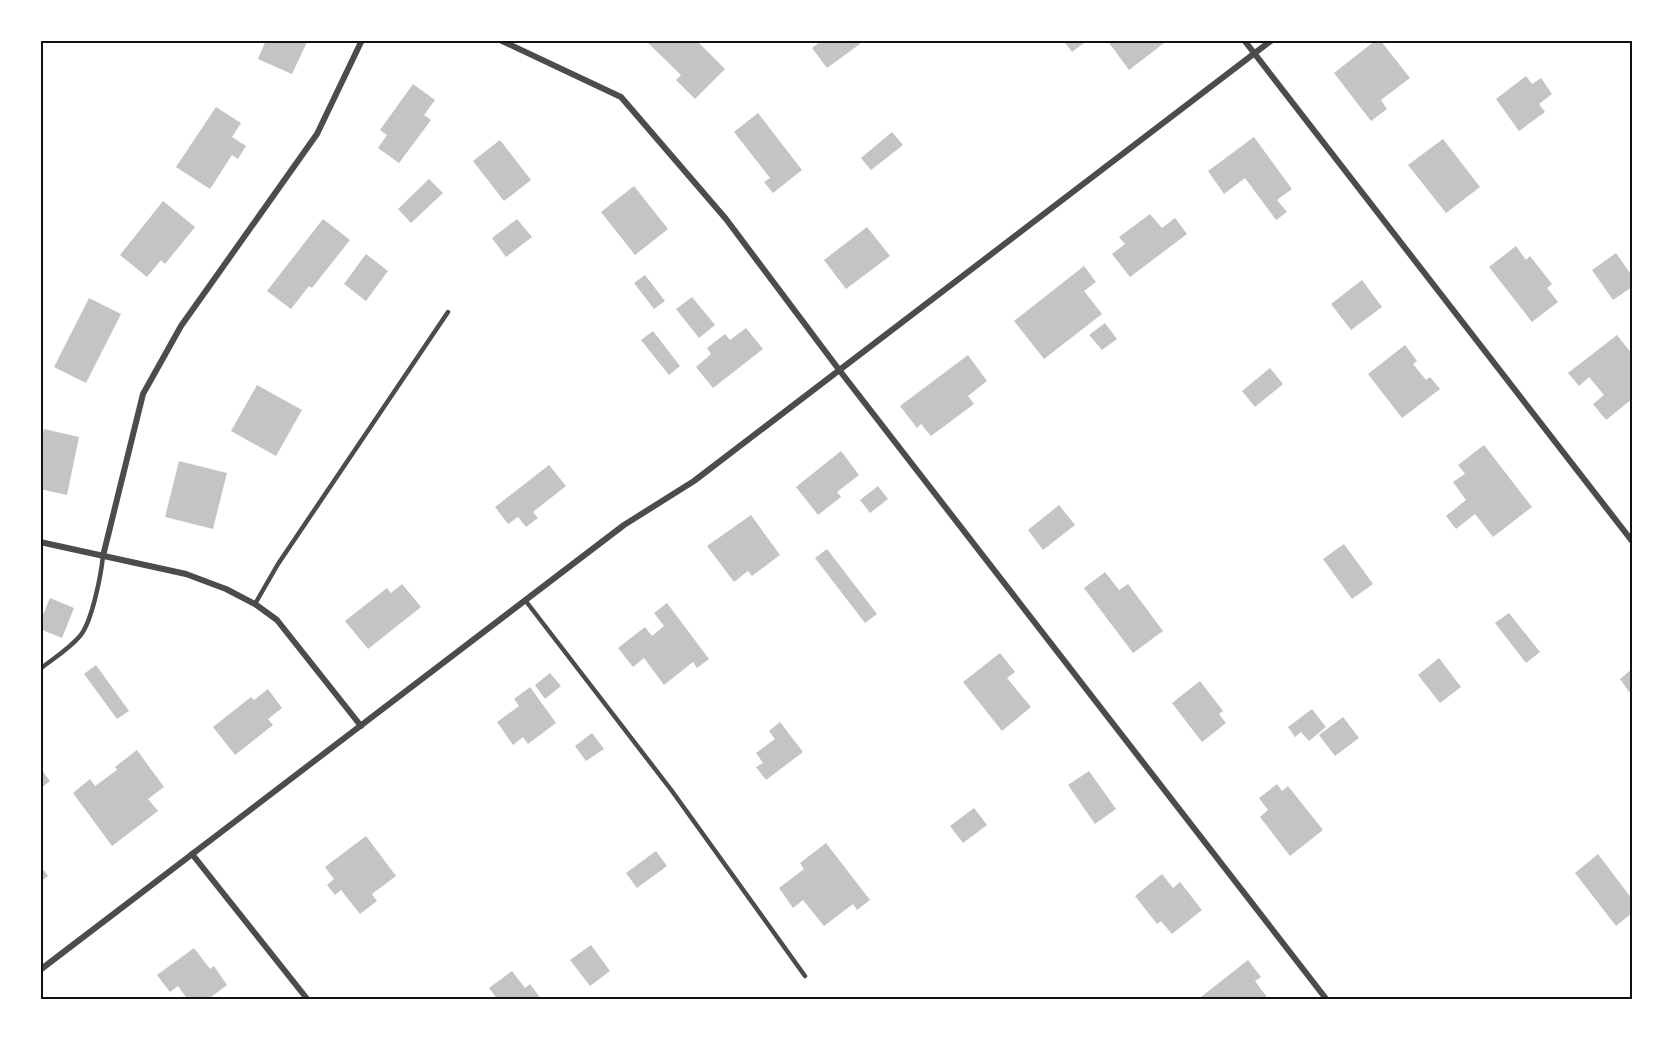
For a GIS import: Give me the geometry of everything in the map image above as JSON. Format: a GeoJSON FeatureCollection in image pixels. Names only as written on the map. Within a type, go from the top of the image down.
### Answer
{"type":"FeatureCollection","features":[{"type":"Feature","properties":{"kind":"street"},"geometry":{"type":"LineString","coordinates":[[104,556],[143,394],[181,326],[317,134],[362,40]]}},
{"type":"Feature","properties":{"kind":"street"},"geometry":{"type":"LineString","coordinates":[[500,40],[621,97],[726,219],[840,370],[1327,999]]}},
{"type":"Feature","properties":{"kind":"street"},"geometry":{"type":"LineString","coordinates":[[1244,40],[1632,541]]}},
{"type":"Feature","properties":{"kind":"street"},"geometry":{"type":"LineString","coordinates":[[40,970],[624,525],[694,481],[1272,40]]}},
{"type":"Feature","properties":{"kind":"street"},"geometry":{"type":"LineString","coordinates":[[40,542],[186,574],[226,589],[255,604],[277,620],[362,726]]}},
{"type":"Feature","properties":{"kind":"street"},"geometry":{"type":"LineString","coordinates":[[192,854],[308,999]]}},
{"type":"Feature","properties":{"kind":"lane"},"geometry":{"type":"LineString","coordinates":[[255,604],[278,564],[448,312]]}},
{"type":"Feature","properties":{"kind":"lane"},"geometry":{"type":"LineString","coordinates":[[40,669],[80,636],[86,627],[104,556]]}},
{"type":"Feature","properties":{"kind":"lane"},"geometry":{"type":"LineString","coordinates":[[525,600],[679,801],[805,976]]}},
{"type":"Feature","properties":{"kind":"building"},"geometry":{"type":"Polygon","coordinates":[[[266,40],[308,40],[292,74],[258,59],[266,40]]]}},
{"type":"Feature","properties":{"kind":"building"},"geometry":{"type":"Polygon","coordinates":[[[645,40],[696,40],[725,69],[695,99],[676,80],[681,75],[645,40]]]}},
{"type":"Feature","properties":{"kind":"building"},"geometry":{"type":"Polygon","coordinates":[[[822,40],[857,40],[860,44],[827,68],[812,48],[822,40]]]}},
{"type":"Feature","properties":{"kind":"building"},"geometry":{"type":"Polygon","coordinates":[[[1063,40],[1088,40],[1072,52],[1063,40]]]}},
{"type":"Feature","properties":{"kind":"building"},"geometry":{"type":"Polygon","coordinates":[[[1107,40],[1168,40],[1129,70],[1107,40]]]}},
{"type":"Feature","properties":{"kind":"building"},"geometry":{"type":"Polygon","coordinates":[[[1376,40],[1380,40],[1410,78],[1381,100],[1387,109],[1371,121],[1334,73],[1376,40]]]}},
{"type":"Feature","properties":{"kind":"building"},"geometry":{"type":"Polygon","coordinates":[[[1526,76],[1532,84],[1541,78],[1552,94],[1539,104],[1545,112],[1519,131],[1496,99],[1526,76]]]}},
{"type":"Feature","properties":{"kind":"building"},"geometry":{"type":"Polygon","coordinates":[[[413,84],[435,100],[424,115],[431,120],[399,163],[378,148],[387,135],[380,130],[413,84]]]}},
{"type":"Feature","properties":{"kind":"building"},"geometry":{"type":"Polygon","coordinates":[[[216,107],[241,123],[232,137],[246,146],[238,159],[232,155],[210,189],[176,167],[216,107]]]}},
{"type":"Feature","properties":{"kind":"building"},"geometry":{"type":"Polygon","coordinates":[[[758,113],[802,170],[773,193],[764,182],[770,178],[734,132],[758,113]]]}},
{"type":"Feature","properties":{"kind":"building"},"geometry":{"type":"Polygon","coordinates":[[[892,132],[903,145],[871,170],[861,158],[892,132]]]}},
{"type":"Feature","properties":{"kind":"building"},"geometry":{"type":"Polygon","coordinates":[[[1254,137],[1292,189],[1277,200],[1287,212],[1276,220],[1245,178],[1224,194],[1208,171],[1254,137]]]}},
{"type":"Feature","properties":{"kind":"building"},"geometry":{"type":"Polygon","coordinates":[[[1443,139],[1480,187],[1446,213],[1408,165],[1443,139]]]}},
{"type":"Feature","properties":{"kind":"building"},"geometry":{"type":"Polygon","coordinates":[[[500,140],[531,180],[504,201],[473,161],[500,140]]]}},
{"type":"Feature","properties":{"kind":"building"},"geometry":{"type":"Polygon","coordinates":[[[429,179],[443,193],[411,223],[398,209],[429,179]]]}},
{"type":"Feature","properties":{"kind":"building"},"geometry":{"type":"Polygon","coordinates":[[[634,186],[668,229],[635,255],[601,212],[634,186]]]}},
{"type":"Feature","properties":{"kind":"building"},"geometry":{"type":"Polygon","coordinates":[[[163,201],[195,227],[165,264],[161,260],[147,277],[120,255],[163,201]]]}},
{"type":"Feature","properties":{"kind":"building"},"geometry":{"type":"Polygon","coordinates":[[[1150,214],[1162,228],[1175,218],[1187,234],[1130,277],[1112,254],[1125,244],[1119,237],[1150,214]]]}},
{"type":"Feature","properties":{"kind":"building"},"geometry":{"type":"Polygon","coordinates":[[[323,219],[350,240],[312,288],[309,286],[291,309],[267,291],[323,219]]]}},
{"type":"Feature","properties":{"kind":"building"},"geometry":{"type":"Polygon","coordinates":[[[517,219],[532,237],[506,257],[492,238],[517,219]]]}},
{"type":"Feature","properties":{"kind":"building"},"geometry":{"type":"Polygon","coordinates":[[[867,227],[890,256],[846,289],[824,260],[867,227]]]}},
{"type":"Feature","properties":{"kind":"building"},"geometry":{"type":"Polygon","coordinates":[[[1516,246],[1526,260],[1530,256],[1552,284],[1547,288],[1558,302],[1532,322],[1489,267],[1516,246]]]}},
{"type":"Feature","properties":{"kind":"building"},"geometry":{"type":"Polygon","coordinates":[[[1616,253],[1632,276],[1632,287],[1613,300],[1592,270],[1616,253]]]}},
{"type":"Feature","properties":{"kind":"building"},"geometry":{"type":"Polygon","coordinates":[[[366,254],[388,271],[366,301],[344,284],[366,254]]]}},
{"type":"Feature","properties":{"kind":"building"},"geometry":{"type":"Polygon","coordinates":[[[1084,266],[1096,282],[1084,291],[1102,314],[1044,359],[1014,321],[1084,266]]]}},
{"type":"Feature","properties":{"kind":"building"},"geometry":{"type":"Polygon","coordinates":[[[645,275],[665,301],[654,309],[634,283],[645,275]]]}},
{"type":"Feature","properties":{"kind":"building"},"geometry":{"type":"Polygon","coordinates":[[[1362,280],[1382,307],[1351,330],[1331,304],[1362,280]]]}},
{"type":"Feature","properties":{"kind":"building"},"geometry":{"type":"Polygon","coordinates":[[[692,297],[715,325],[699,338],[676,309],[692,297]]]}},
{"type":"Feature","properties":{"kind":"building"},"geometry":{"type":"Polygon","coordinates":[[[89,298],[121,314],[86,383],[54,367],[89,298]]]}},
{"type":"Feature","properties":{"kind":"building"},"geometry":{"type":"Polygon","coordinates":[[[1105,323],[1117,339],[1102,350],[1089,335],[1105,323]]]}},
{"type":"Feature","properties":{"kind":"building"},"geometry":{"type":"Polygon","coordinates":[[[746,328],[763,349],[713,388],[696,367],[711,354],[707,348],[725,334],[730,340],[746,328]]]}},
{"type":"Feature","properties":{"kind":"building"},"geometry":{"type":"Polygon","coordinates":[[[653,331],[680,366],[669,375],[641,340],[653,331]]]}},
{"type":"Feature","properties":{"kind":"building"},"geometry":{"type":"Polygon","coordinates":[[[1617,335],[1632,354],[1632,399],[1606,420],[1593,404],[1604,395],[1589,377],[1579,386],[1568,373],[1617,335]]]}},
{"type":"Feature","properties":{"kind":"building"},"geometry":{"type":"Polygon","coordinates":[[[1405,345],[1417,361],[1413,364],[1426,380],[1430,377],[1440,389],[1402,418],[1368,374],[1405,345]]]}},
{"type":"Feature","properties":{"kind":"building"},"geometry":{"type":"Polygon","coordinates":[[[968,355],[987,381],[968,396],[974,404],[931,436],[921,424],[917,428],[900,406],[968,355]]]}},
{"type":"Feature","properties":{"kind":"building"},"geometry":{"type":"Polygon","coordinates":[[[1270,368],[1283,384],[1255,407],[1242,391],[1270,368]]]}},
{"type":"Feature","properties":{"kind":"building"},"geometry":{"type":"Polygon","coordinates":[[[257,385],[302,410],[276,456],[231,431],[257,385]]]}},
{"type":"Feature","properties":{"kind":"building"},"geometry":{"type":"Polygon","coordinates":[[[44,429],[79,437],[67,495],[40,489],[40,445],[44,429]]]}},
{"type":"Feature","properties":{"kind":"building"},"geometry":{"type":"Polygon","coordinates":[[[1484,445],[1532,507],[1493,537],[1475,514],[1456,529],[1446,516],[1466,500],[1453,482],[1465,474],[1458,465],[1484,445]]]}},
{"type":"Feature","properties":{"kind":"building"},"geometry":{"type":"Polygon","coordinates":[[[841,451],[859,475],[837,492],[841,497],[818,515],[796,487],[841,451]]]}},
{"type":"Feature","properties":{"kind":"building"},"geometry":{"type":"Polygon","coordinates":[[[179,461],[227,473],[213,529],[165,517],[179,461]]]}},
{"type":"Feature","properties":{"kind":"building"},"geometry":{"type":"Polygon","coordinates":[[[549,465],[566,486],[533,512],[538,518],[526,527],[518,517],[508,524],[495,507],[549,465]]]}},
{"type":"Feature","properties":{"kind":"building"},"geometry":{"type":"Polygon","coordinates":[[[878,486],[888,499],[870,513],[860,500],[878,486]]]}},
{"type":"Feature","properties":{"kind":"building"},"geometry":{"type":"Polygon","coordinates":[[[1059,505],[1075,525],[1043,550],[1028,530],[1059,505]]]}},
{"type":"Feature","properties":{"kind":"building"},"geometry":{"type":"Polygon","coordinates":[[[751,515],[780,555],[752,576],[748,571],[734,582],[707,546],[751,515]]]}},
{"type":"Feature","properties":{"kind":"building"},"geometry":{"type":"Polygon","coordinates":[[[1344,544],[1373,584],[1352,599],[1323,559],[1344,544]]]}},
{"type":"Feature","properties":{"kind":"building"},"geometry":{"type":"Polygon","coordinates":[[[827,549],[877,614],[865,623],[815,558],[827,549]]]}},
{"type":"Feature","properties":{"kind":"building"},"geometry":{"type":"Polygon","coordinates":[[[1105,572],[1119,590],[1128,584],[1163,631],[1133,653],[1084,588],[1105,572]]]}},
{"type":"Feature","properties":{"kind":"building"},"geometry":{"type":"Polygon","coordinates":[[[402,584],[421,607],[368,649],[345,621],[387,588],[391,593],[402,584]]]}},
{"type":"Feature","properties":{"kind":"building"},"geometry":{"type":"Polygon","coordinates":[[[50,598],[74,608],[62,638],[40,629],[40,622],[50,598]]]}},
{"type":"Feature","properties":{"kind":"building"},"geometry":{"type":"Polygon","coordinates":[[[667,603],[709,659],[697,668],[693,662],[664,685],[644,658],[633,667],[618,648],[645,627],[652,636],[664,626],[654,613],[667,603]]]}},
{"type":"Feature","properties":{"kind":"building"},"geometry":{"type":"Polygon","coordinates":[[[1509,613],[1540,652],[1526,663],[1495,623],[1509,613]]]}},
{"type":"Feature","properties":{"kind":"building"},"geometry":{"type":"Polygon","coordinates":[[[1000,653],[1015,672],[1007,678],[1031,707],[1002,731],[963,682],[1000,653]]]}},
{"type":"Feature","properties":{"kind":"building"},"geometry":{"type":"Polygon","coordinates":[[[1439,658],[1461,687],[1440,703],[1418,675],[1439,658]]]}},
{"type":"Feature","properties":{"kind":"building"},"geometry":{"type":"Polygon","coordinates":[[[96,665],[129,711],[117,719],[84,674],[96,665]]]}},
{"type":"Feature","properties":{"kind":"building"},"geometry":{"type":"Polygon","coordinates":[[[1632,669],[1632,696],[1620,679],[1632,669]]]}},
{"type":"Feature","properties":{"kind":"building"},"geometry":{"type":"Polygon","coordinates":[[[550,673],[561,686],[545,699],[535,685],[550,673]]]}},
{"type":"Feature","properties":{"kind":"building"},"geometry":{"type":"Polygon","coordinates":[[[1200,681],[1223,711],[1219,714],[1226,723],[1202,742],[1172,703],[1200,681]]]}},
{"type":"Feature","properties":{"kind":"building"},"geometry":{"type":"Polygon","coordinates":[[[530,687],[556,723],[528,744],[523,737],[513,745],[497,722],[519,706],[514,699],[530,687]]]}},
{"type":"Feature","properties":{"kind":"building"},"geometry":{"type":"Polygon","coordinates":[[[268,689],[282,708],[268,719],[273,725],[235,755],[213,727],[251,697],[254,700],[268,689]]]}},
{"type":"Feature","properties":{"kind":"building"},"geometry":{"type":"Polygon","coordinates":[[[1312,709],[1326,727],[1309,741],[1301,732],[1295,737],[1288,727],[1312,709]]]}},
{"type":"Feature","properties":{"kind":"building"},"geometry":{"type":"Polygon","coordinates":[[[1343,717],[1359,738],[1335,756],[1319,735],[1343,717]]]}},
{"type":"Feature","properties":{"kind":"building"},"geometry":{"type":"Polygon","coordinates":[[[780,722],[803,752],[766,780],[756,767],[763,763],[756,753],[775,739],[769,731],[780,722]]]}},
{"type":"Feature","properties":{"kind":"building"},"geometry":{"type":"Polygon","coordinates":[[[592,733],[604,749],[586,761],[575,746],[592,733]]]}},
{"type":"Feature","properties":{"kind":"building"},"geometry":{"type":"Polygon","coordinates":[[[137,750],[164,787],[148,799],[158,811],[112,846],[73,793],[90,779],[95,786],[117,770],[115,767],[137,750]]]}},
{"type":"Feature","properties":{"kind":"building"},"geometry":{"type":"Polygon","coordinates":[[[40,768],[50,781],[40,789],[40,768]]]}},
{"type":"Feature","properties":{"kind":"building"},"geometry":{"type":"Polygon","coordinates":[[[1089,771],[1116,809],[1095,824],[1068,785],[1089,771]]]}},
{"type":"Feature","properties":{"kind":"building"},"geometry":{"type":"Polygon","coordinates":[[[1277,784],[1282,791],[1288,786],[1323,830],[1290,856],[1260,817],[1268,810],[1259,798],[1277,784]]]}},
{"type":"Feature","properties":{"kind":"building"},"geometry":{"type":"Polygon","coordinates":[[[974,808],[987,825],[963,843],[950,826],[974,808]]]}},
{"type":"Feature","properties":{"kind":"building"},"geometry":{"type":"Polygon","coordinates":[[[366,836],[396,876],[372,894],[377,901],[360,914],[341,890],[335,895],[327,885],[334,879],[325,867],[366,836]]]}},
{"type":"Feature","properties":{"kind":"building"},"geometry":{"type":"Polygon","coordinates":[[[826,843],[870,900],[857,910],[853,904],[824,926],[803,900],[793,908],[779,888],[804,869],[800,863],[826,843]]]}},
{"type":"Feature","properties":{"kind":"building"},"geometry":{"type":"Polygon","coordinates":[[[656,851],[667,866],[637,888],[626,873],[656,851]]]}},
{"type":"Feature","properties":{"kind":"building"},"geometry":{"type":"Polygon","coordinates":[[[1598,854],[1632,899],[1632,913],[1616,926],[1575,873],[1598,854]]]}},
{"type":"Feature","properties":{"kind":"building"},"geometry":{"type":"Polygon","coordinates":[[[40,865],[48,876],[40,882],[40,865]]]}},
{"type":"Feature","properties":{"kind":"building"},"geometry":{"type":"Polygon","coordinates":[[[1162,874],[1173,888],[1180,882],[1202,910],[1172,934],[1161,921],[1157,924],[1135,896],[1162,874]]]}},
{"type":"Feature","properties":{"kind":"building"},"geometry":{"type":"Polygon","coordinates":[[[591,945],[610,971],[590,986],[570,960],[591,945]]]}},
{"type":"Feature","properties":{"kind":"building"},"geometry":{"type":"Polygon","coordinates":[[[194,948],[210,969],[214,966],[227,985],[207,1000],[188,1000],[178,986],[170,992],[157,975],[194,948]]]}},
{"type":"Feature","properties":{"kind":"building"},"geometry":{"type":"Polygon","coordinates":[[[1248,960],[1261,977],[1255,981],[1269,1000],[1203,1000],[1201,997],[1248,960]]]}},
{"type":"Feature","properties":{"kind":"building"},"geometry":{"type":"Polygon","coordinates":[[[512,971],[525,988],[530,984],[542,1000],[498,1000],[489,988],[512,971]]]}}]}
